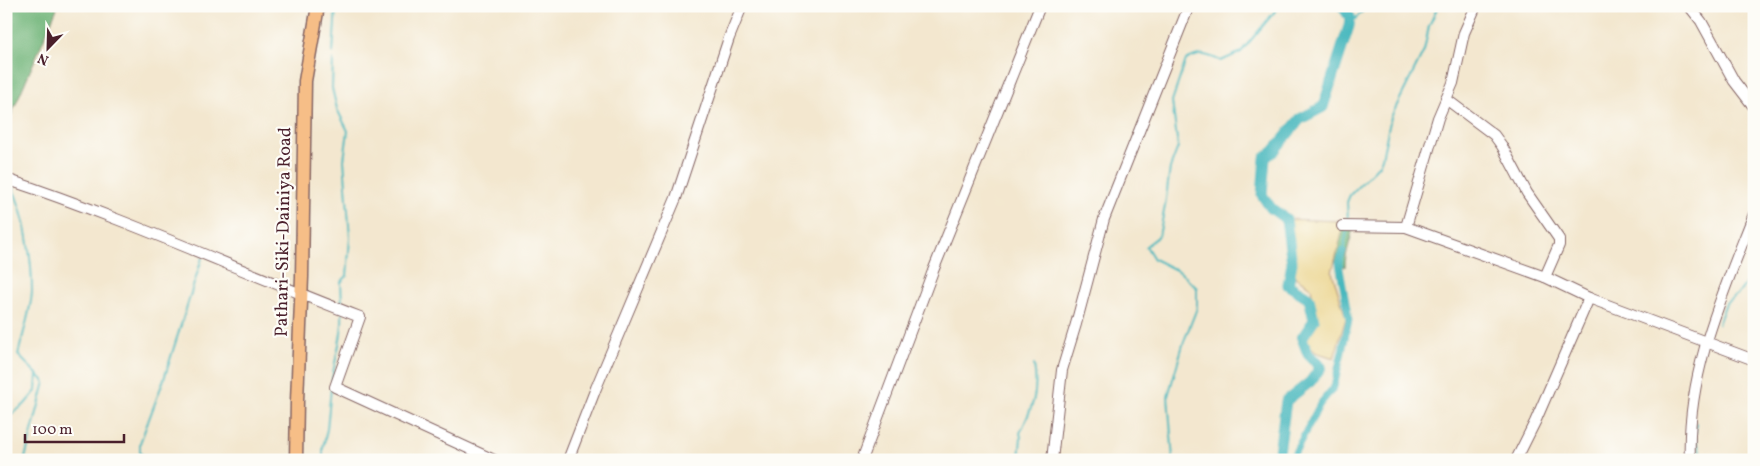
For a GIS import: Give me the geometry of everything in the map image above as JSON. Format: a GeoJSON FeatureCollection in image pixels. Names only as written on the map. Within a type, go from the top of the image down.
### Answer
{"type":"FeatureCollection","features":[{"type":"Feature","properties":{"kind":"main road","name":"Pathari-Siki-Dainiya Road"},"geometry":{"type":"LineString","coordinates":[[296,460],[305,81],[318,6]]}},
{"type":"Feature","properties":{"kind":"street"},"geometry":{"type":"LineString","coordinates":[[568,460],[596,388],[676,198],[729,38],[742,6]]}},
{"type":"Feature","properties":{"kind":"street"},"geometry":{"type":"LineString","coordinates":[[862,460],[934,271],[1040,6]]}},
{"type":"Feature","properties":{"kind":"street"},"geometry":{"type":"LineString","coordinates":[[1052,460],[1062,370],[1104,219],[1189,6]]}},
{"type":"Feature","properties":{"kind":"street"},"geometry":{"type":"LineString","coordinates":[[1406,227],[1438,118],[1454,82],[1464,33],[1476,6]]}},
{"type":"Feature","properties":{"kind":"street"},"geometry":{"type":"LineString","coordinates":[[1690,7],[1702,22],[1734,81],[1754,108]]}},
{"type":"Feature","properties":{"kind":"street"},"geometry":{"type":"LineString","coordinates":[[1446,99],[1494,135],[1502,146],[1527,193],[1559,239],[1559,246],[1545,277]]}},
{"type":"Feature","properties":{"kind":"street"},"geometry":{"type":"LineString","coordinates":[[6,179],[98,212],[360,317],[335,387],[494,460]]}},
{"type":"Feature","properties":{"kind":"street"},"geometry":{"type":"LineString","coordinates":[[1690,460],[1693,411],[1700,365],[1706,342],[1754,214]]}},
{"type":"Feature","properties":{"kind":"street"},"geometry":{"type":"LineString","coordinates":[[1342,226],[1406,227],[1545,277],[1589,298],[1754,360]]}},
{"type":"Feature","properties":{"kind":"street"},"geometry":{"type":"LineString","coordinates":[[1516,460],[1535,422],[1589,298]]}},
{"type":"Feature","properties":{"kind":"green space"},"geometry":{"type":"Polygon","coordinates":[[[6,6],[58,6],[6,127],[6,6]]]}},
{"type":"Feature","properties":{"kind":"green space"},"geometry":{"type":"Polygon","coordinates":[[[1342,226],[1353,227],[1345,267],[1335,261],[1342,226]]]}},
{"type":"Feature","properties":{"kind":"sand"},"geometry":{"type":"Polygon","coordinates":[[[1286,219],[1340,221],[1342,233],[1332,272],[1346,318],[1334,358],[1315,352],[1306,340],[1316,321],[1311,287],[1295,277],[1286,219]]]}},
{"type":"Feature","properties":{"kind":"waterway"},"geometry":{"type":"LineString","coordinates":[[333,53],[336,6]]}},
{"type":"Feature","properties":{"kind":"waterway"},"geometry":{"type":"LineString","coordinates":[[1173,460],[1168,396],[1184,341],[1197,308],[1197,288],[1180,272],[1154,259],[1146,246],[1159,236],[1170,168],[1178,147],[1172,101],[1186,60],[1204,55],[1221,61],[1241,52],[1276,10],[1276,6]]}},
{"type":"Feature","properties":{"kind":"waterway"},"geometry":{"type":"LineString","coordinates":[[1278,460],[1286,401],[1310,382],[1321,367],[1308,354],[1302,338],[1314,320],[1309,298],[1288,285],[1292,263],[1286,219],[1271,208],[1262,195],[1265,158],[1274,151],[1300,119],[1323,107],[1349,26],[1350,17],[1342,6]]}},
{"type":"Feature","properties":{"kind":"waterway"},"geometry":{"type":"LineString","coordinates":[[1349,26],[1367,6]]}},
{"type":"Feature","properties":{"kind":"waterway"},"geometry":{"type":"LineString","coordinates":[[1348,221],[1347,202],[1350,195],[1379,165],[1391,117],[1424,51],[1429,26],[1438,6]]}},
{"type":"Feature","properties":{"kind":"waterway"},"geometry":{"type":"LineString","coordinates":[[333,59],[332,88],[337,109],[348,131],[344,160],[350,238],[347,276],[341,282],[342,305]]}},
{"type":"Feature","properties":{"kind":"waterway"},"geometry":{"type":"LineString","coordinates":[[11,185],[24,222],[32,278],[27,322],[18,355],[45,382],[25,458],[28,460]]}},
{"type":"Feature","properties":{"kind":"waterway"},"geometry":{"type":"LineString","coordinates":[[1343,251],[1347,231]]}},
{"type":"Feature","properties":{"kind":"waterway"},"geometry":{"type":"LineString","coordinates":[[1291,460],[1320,404],[1334,387],[1349,320],[1339,263],[1343,251]]}},
{"type":"Feature","properties":{"kind":"waterway"},"geometry":{"type":"LineString","coordinates":[[158,460],[140,454],[140,443],[164,379],[202,258]]}},
{"type":"Feature","properties":{"kind":"waterway"},"geometry":{"type":"LineString","coordinates":[[1718,324],[1726,303],[1739,293],[1754,272]]}},
{"type":"Feature","properties":{"kind":"waterway"},"geometry":{"type":"LineString","coordinates":[[332,381],[342,330],[342,314]]}},
{"type":"Feature","properties":{"kind":"waterway"},"geometry":{"type":"LineString","coordinates":[[1019,460],[1020,433],[1031,408],[1035,393],[1034,365]]}},
{"type":"Feature","properties":{"kind":"waterway"},"geometry":{"type":"LineString","coordinates":[[6,418],[24,405],[36,391],[37,374]]}},
{"type":"Feature","properties":{"kind":"waterway"},"geometry":{"type":"LineString","coordinates":[[323,460],[331,388]]}},
{"type":"Feature","properties":{"kind":"waterway"},"geometry":{"type":"LineString","coordinates":[[1696,423],[1695,436],[1703,460]]}}]}
